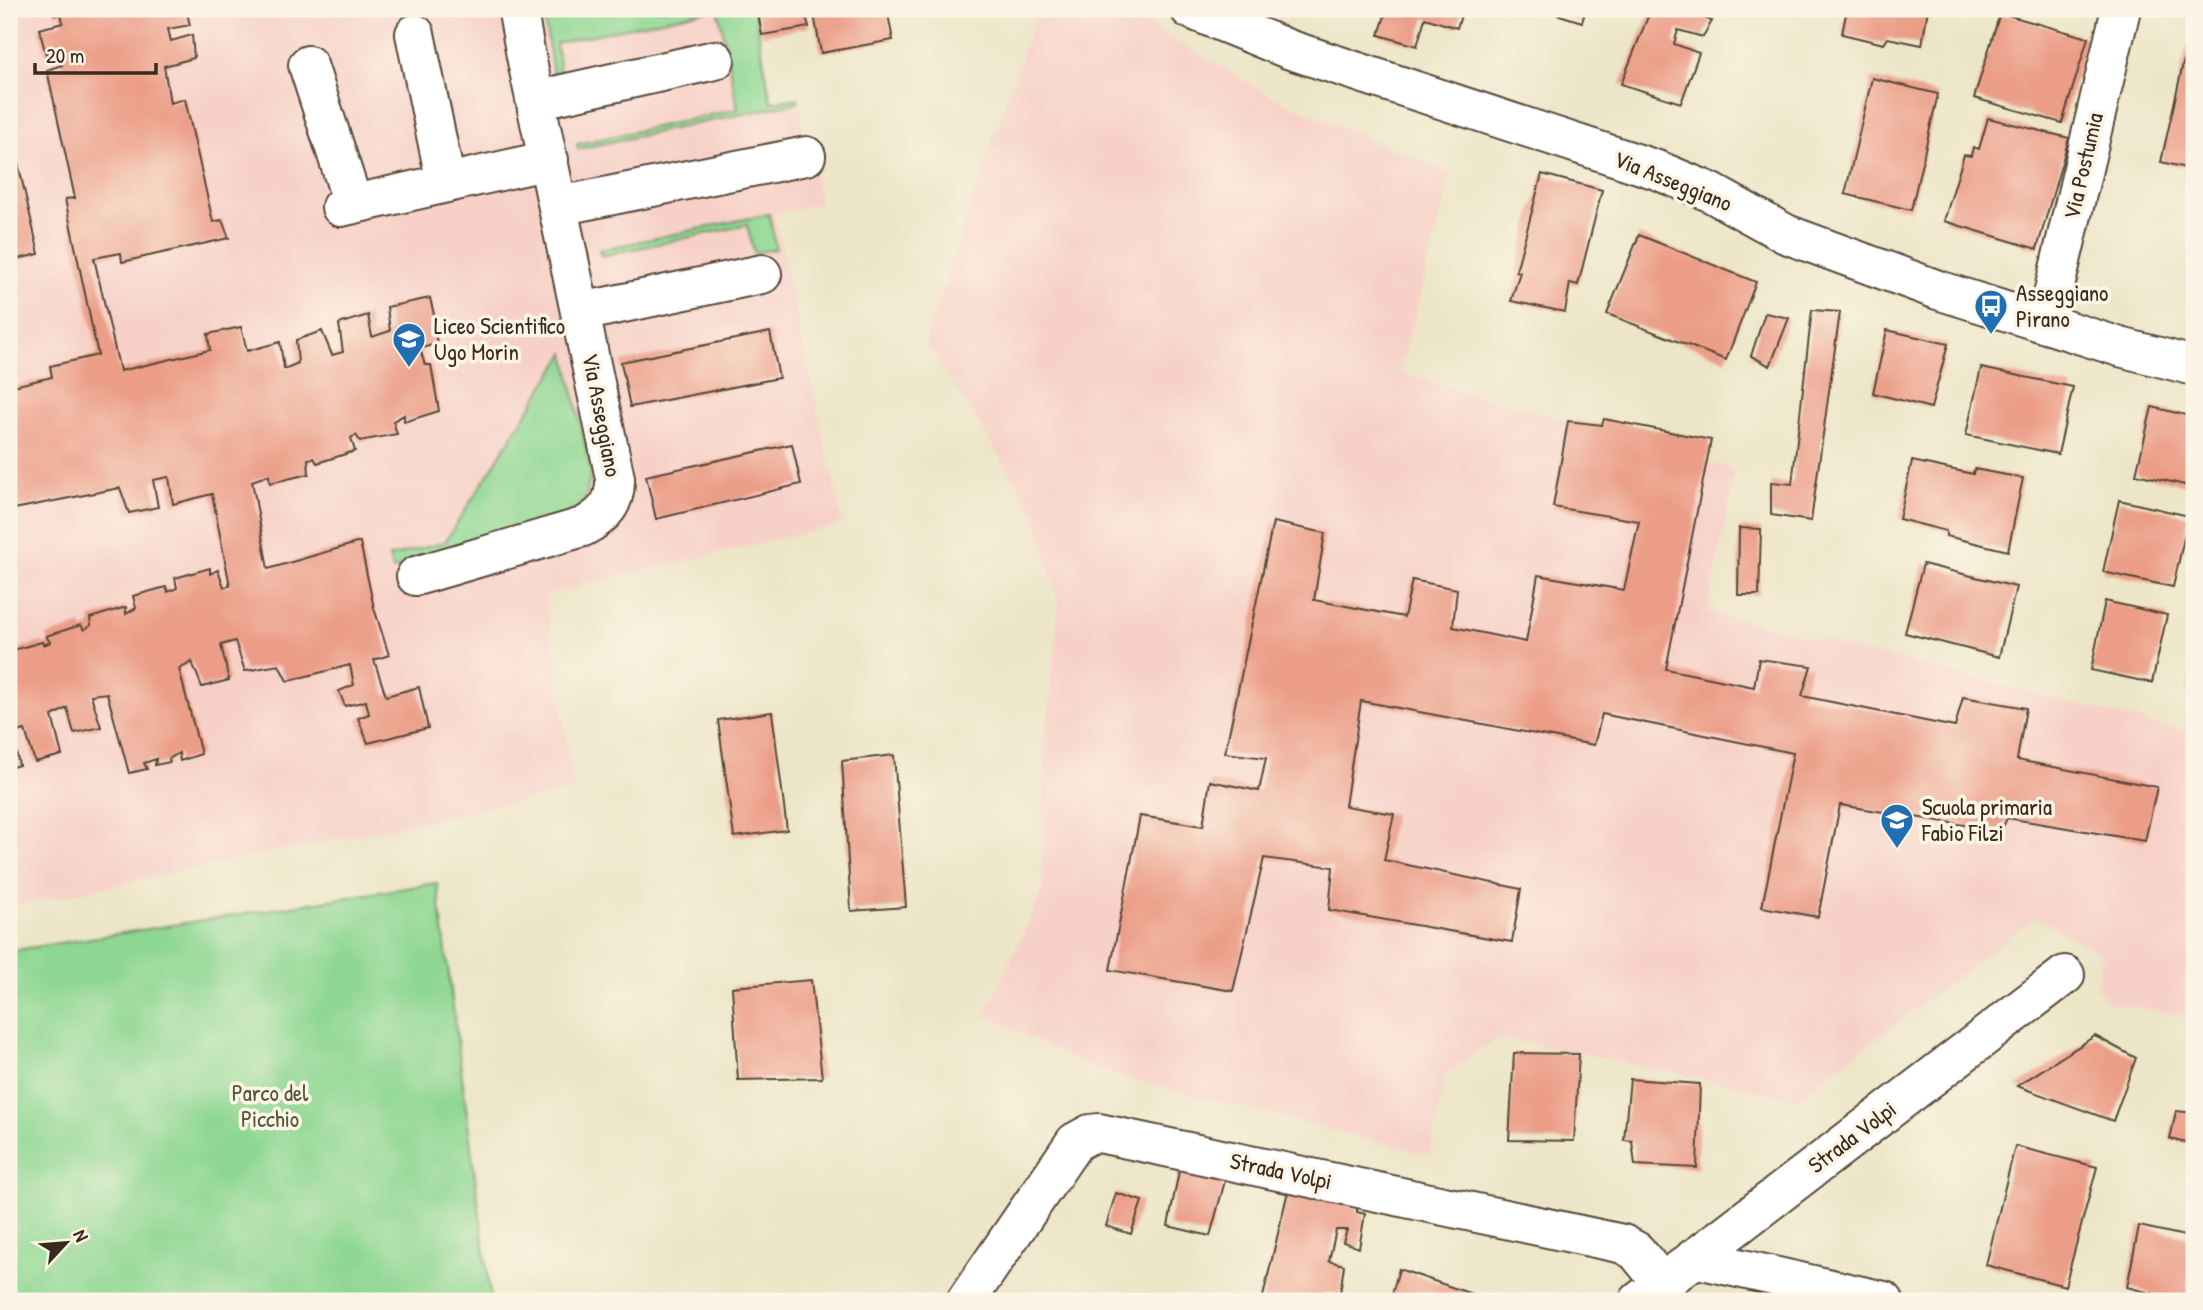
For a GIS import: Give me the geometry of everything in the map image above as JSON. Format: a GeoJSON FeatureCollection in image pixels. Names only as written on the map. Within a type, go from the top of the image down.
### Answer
{"type":"FeatureCollection","features":[{"type":"Feature","properties":{"kind":"street","name":"Via Asseggiano"},"geometry":{"type":"LineString","coordinates":[[416,576],[583,527],[601,516],[608,508],[616,489],[519,9]]}},
{"type":"Feature","properties":{"kind":"street","name":"Via Asseggiano"},"geometry":{"type":"LineString","coordinates":[[1190,9],[1288,49],[1657,170],[1710,192],[1786,234],[1938,290],[2120,347],[2194,366]]}},
{"type":"Feature","properties":{"kind":"street","name":"Via Postumia"},"geometry":{"type":"LineString","coordinates":[[2046,324],[2121,9]]}},
{"type":"Feature","properties":{"kind":"street"},"geometry":{"type":"LineString","coordinates":[[415,34],[446,183]]}},
{"type":"Feature","properties":{"kind":"street"},"geometry":{"type":"LineString","coordinates":[[536,100],[715,60]]}},
{"type":"Feature","properties":{"kind":"street"},"geometry":{"type":"LineString","coordinates":[[308,65],[347,206],[549,160]]}},
{"type":"Feature","properties":{"kind":"street"},"geometry":{"type":"LineString","coordinates":[[559,206],[806,156]]}},
{"type":"Feature","properties":{"kind":"street"},"geometry":{"type":"LineString","coordinates":[[581,312],[762,274]]}},
{"type":"Feature","properties":{"kind":"street","name":"Strada Volpi"},"geometry":{"type":"LineString","coordinates":[[966,1301],[1075,1142],[1090,1134],[1099,1133],[1623,1244],[1636,1251],[1651,1292],[2065,975]]}},
{"type":"Feature","properties":{"kind":"street"},"geometry":{"type":"LineString","coordinates":[[1694,1258],[1884,1301]]}},
{"type":"Feature","properties":{"kind":"shaded area","name":"Liceo Scientifico Ugo Morin"},"geometry":{"type":"Polygon","coordinates":[[[9,9],[754,9],[771,102],[798,98],[820,204],[774,214],[843,524],[545,594],[574,790],[9,907],[9,9]]]}},
{"type":"Feature","properties":{"kind":"shaded area"},"geometry":{"type":"Polygon","coordinates":[[[1037,9],[1121,9],[1281,101],[1451,174],[1400,373],[1735,470],[1708,612],[2194,734],[2194,1017],[2107,1003],[2096,986],[2102,954],[2035,917],[1797,1099],[1498,1038],[1446,1073],[1430,1155],[1092,1069],[985,1015],[1042,891],[1045,742],[1059,606],[1034,509],[925,341],[1037,9]]]}},
{"type":"Feature","properties":{"kind":"green space"},"geometry":{"type":"Polygon","coordinates":[[[543,9],[714,9],[556,43],[560,72],[553,74],[543,9]]]}},
{"type":"Feature","properties":{"kind":"green space"},"geometry":{"type":"Polygon","coordinates":[[[718,9],[754,9],[771,102],[798,98],[799,102],[578,149],[577,144],[738,109],[718,9]]]}},
{"type":"Feature","properties":{"kind":"green space"},"geometry":{"type":"Polygon","coordinates":[[[769,214],[776,249],[754,253],[747,225],[601,256],[599,250],[769,214]]]}},
{"type":"Feature","properties":{"kind":"green space"},"geometry":{"type":"Polygon","coordinates":[[[565,353],[591,473],[586,496],[579,507],[559,520],[393,570],[389,557],[445,542],[565,353]]]}},
{"type":"Feature","properties":{"kind":"green space","name":"Parco del Picchio"},"geometry":{"type":"Polygon","coordinates":[[[437,883],[491,1301],[9,1301],[9,951],[437,883]]]}},
{"type":"Feature","properties":{"kind":"building","name":"Liceo Scientifico Ugo Morin"},"geometry":{"type":"Polygon","coordinates":[[[54,9],[186,9],[190,25],[168,29],[171,41],[192,35],[194,58],[164,66],[170,103],[185,99],[213,222],[222,220],[229,238],[122,262],[121,253],[94,258],[120,371],[210,350],[208,334],[241,327],[247,351],[280,342],[284,369],[298,363],[296,340],[322,331],[332,355],[343,352],[339,324],[368,315],[372,337],[390,331],[387,307],[430,298],[438,332],[435,333],[437,343],[420,349],[425,365],[431,365],[439,411],[404,422],[404,415],[393,421],[397,434],[360,441],[356,435],[351,438],[355,451],[317,463],[314,458],[308,459],[309,474],[270,483],[269,475],[252,481],[268,569],[360,542],[374,608],[389,655],[374,660],[386,696],[419,687],[428,728],[368,743],[358,718],[369,714],[366,701],[345,706],[339,691],[354,685],[350,665],[287,681],[279,665],[245,671],[235,641],[221,645],[229,680],[202,687],[192,662],[179,669],[201,754],[180,761],[179,753],[169,759],[170,762],[155,765],[156,759],[144,763],[147,769],[129,773],[107,693],[91,695],[101,727],[74,733],[67,708],[52,716],[62,755],[35,762],[25,730],[12,733],[19,765],[9,768],[9,651],[42,642],[44,645],[50,642],[46,636],[81,625],[84,630],[91,625],[90,618],[126,607],[126,614],[136,608],[133,596],[166,587],[168,592],[177,588],[175,578],[210,568],[210,574],[218,570],[224,587],[230,586],[212,494],[173,504],[169,477],[153,480],[158,507],[129,513],[120,488],[9,510],[9,387],[52,377],[50,366],[98,355],[65,199],[75,198],[47,70],[62,65],[58,51],[46,54],[39,29],[63,23],[61,13],[55,15],[54,9]]]}},
{"type":"Feature","properties":{"kind":"building"},"geometry":{"type":"Polygon","coordinates":[[[757,9],[804,9],[809,27],[762,35],[757,9]]]}},
{"type":"Feature","properties":{"kind":"building"},"geometry":{"type":"Polygon","coordinates":[[[813,9],[887,9],[893,40],[821,53],[813,9]]]}},
{"type":"Feature","properties":{"kind":"building"},"geometry":{"type":"Polygon","coordinates":[[[1387,9],[1463,9],[1457,28],[1425,18],[1417,46],[1379,35],[1387,9]]]}},
{"type":"Feature","properties":{"kind":"building"},"geometry":{"type":"Polygon","coordinates":[[[1540,9],[1586,9],[1582,22],[1540,9]]]}},
{"type":"Feature","properties":{"kind":"building"},"geometry":{"type":"Polygon","coordinates":[[[1651,9],[1682,9],[1712,21],[1703,37],[1678,30],[1674,44],[1699,53],[1681,103],[1621,84],[1651,9]]]}},
{"type":"Feature","properties":{"kind":"building"},"geometry":{"type":"Polygon","coordinates":[[[1847,9],[1928,9],[1922,45],[1888,38],[1884,44],[1842,34],[1847,9]]]}},
{"type":"Feature","properties":{"kind":"building"},"geometry":{"type":"Polygon","coordinates":[[[2000,13],[2088,38],[2062,123],[1974,98],[2000,13]]]}},
{"type":"Feature","properties":{"kind":"building"},"geometry":{"type":"Polygon","coordinates":[[[2187,46],[2194,48],[2194,170],[2161,162],[2187,46]]]}},
{"type":"Feature","properties":{"kind":"building"},"geometry":{"type":"Polygon","coordinates":[[[1872,78],[1938,94],[1911,210],[1845,194],[1872,78]]]}},
{"type":"Feature","properties":{"kind":"building"},"geometry":{"type":"Polygon","coordinates":[[[1988,118],[2069,138],[2037,249],[1944,221],[1964,155],[1971,156],[1973,147],[1979,149],[1988,118]]]}},
{"type":"Feature","properties":{"kind":"building"},"geometry":{"type":"Polygon","coordinates":[[[9,124],[39,254],[9,261],[9,124]]]}},
{"type":"Feature","properties":{"kind":"building"},"geometry":{"type":"Polygon","coordinates":[[[1542,174],[1602,190],[1578,285],[1570,283],[1565,312],[1511,301],[1520,272],[1516,271],[1542,174]]]}},
{"type":"Feature","properties":{"kind":"building"},"geometry":{"type":"Polygon","coordinates":[[[1639,235],[1756,282],[1726,360],[1607,314],[1639,235]]]}},
{"type":"Feature","properties":{"kind":"building"},"geometry":{"type":"Polygon","coordinates":[[[1812,310],[1840,312],[1811,521],[1771,515],[1771,482],[1792,484],[1812,310]]]}},
{"type":"Feature","properties":{"kind":"building"},"geometry":{"type":"Polygon","coordinates":[[[1765,313],[1789,318],[1770,366],[1751,356],[1765,313]]]}},
{"type":"Feature","properties":{"kind":"building"},"geometry":{"type":"Polygon","coordinates":[[[1887,330],[1948,344],[1931,408],[1873,393],[1887,330]]]}},
{"type":"Feature","properties":{"kind":"building"},"geometry":{"type":"Polygon","coordinates":[[[770,332],[779,378],[630,407],[621,362],[770,332]]]}},
{"type":"Feature","properties":{"kind":"building"},"geometry":{"type":"Polygon","coordinates":[[[1981,368],[2073,387],[2058,454],[1966,435],[1981,368]]]}},
{"type":"Feature","properties":{"kind":"building"},"geometry":{"type":"Polygon","coordinates":[[[2152,407],[2194,417],[2194,487],[2136,474],[2152,407]]]}},
{"type":"Feature","properties":{"kind":"building"},"geometry":{"type":"Polygon","coordinates":[[[1604,419],[1711,440],[1666,669],[1754,687],[1759,659],[1811,666],[1802,696],[1955,727],[1963,697],[2026,708],[2017,760],[2157,787],[2145,841],[2007,818],[2001,831],[1840,805],[1818,917],[1762,907],[1793,753],[1602,714],[1594,745],[1361,701],[1345,806],[1394,814],[1384,860],[1521,889],[1512,942],[1329,910],[1333,867],[1264,858],[1233,991],[1110,970],[1140,816],[1203,826],[1210,781],[1259,791],[1266,758],[1225,753],[1273,522],[1325,533],[1314,600],[1404,617],[1412,580],[1457,589],[1453,627],[1526,642],[1538,575],[1624,590],[1639,521],[1553,507],[1568,421],[1602,425],[1604,419]]]}},
{"type":"Feature","properties":{"kind":"building"},"geometry":{"type":"Polygon","coordinates":[[[792,444],[801,484],[656,519],[646,476],[792,444]]]}},
{"type":"Feature","properties":{"kind":"building"},"geometry":{"type":"Polygon","coordinates":[[[1912,461],[1973,474],[1974,469],[2023,478],[2008,551],[1946,536],[1946,531],[1899,519],[1912,461]]]}},
{"type":"Feature","properties":{"kind":"building"},"geometry":{"type":"Polygon","coordinates":[[[2119,500],[2189,516],[2173,587],[2103,572],[2119,500]]]}},
{"type":"Feature","properties":{"kind":"building"},"geometry":{"type":"Polygon","coordinates":[[[1739,528],[1761,529],[1759,595],[1738,595],[1739,528]]]}},
{"type":"Feature","properties":{"kind":"building"},"geometry":{"type":"Polygon","coordinates":[[[1923,564],[2016,587],[1999,657],[1905,633],[1923,564]]]}},
{"type":"Feature","properties":{"kind":"building"},"geometry":{"type":"Polygon","coordinates":[[[2105,601],[2167,615],[2152,683],[2091,670],[2105,601]]]}},
{"type":"Feature","properties":{"kind":"building"},"geometry":{"type":"Polygon","coordinates":[[[2194,662],[2194,692],[2187,690],[2194,662]]]}},
{"type":"Feature","properties":{"kind":"building"},"geometry":{"type":"Polygon","coordinates":[[[772,712],[787,830],[734,837],[718,720],[772,712]]]}},
{"type":"Feature","properties":{"kind":"building"},"geometry":{"type":"Polygon","coordinates":[[[894,755],[906,907],[851,911],[842,761],[894,755]]]}},
{"type":"Feature","properties":{"kind":"building"},"geometry":{"type":"Polygon","coordinates":[[[811,980],[822,1078],[738,1080],[732,987],[811,980]]]}},
{"type":"Feature","properties":{"kind":"building"},"geometry":{"type":"Polygon","coordinates":[[[2095,1036],[2136,1058],[2113,1121],[2017,1086],[2095,1036]]]}},
{"type":"Feature","properties":{"kind":"building"},"geometry":{"type":"Polygon","coordinates":[[[1514,1053],[1579,1054],[1574,1141],[1509,1140],[1514,1053]]]}},
{"type":"Feature","properties":{"kind":"building"},"geometry":{"type":"Polygon","coordinates":[[[1630,1079],[1700,1084],[1697,1168],[1635,1165],[1632,1141],[1624,1140],[1630,1079]]]}},
{"type":"Feature","properties":{"kind":"building"},"geometry":{"type":"Polygon","coordinates":[[[2176,1111],[2194,1113],[2194,1145],[2170,1139],[2176,1111]]]}},
{"type":"Feature","properties":{"kind":"building"},"geometry":{"type":"Polygon","coordinates":[[[2015,1146],[2097,1167],[2065,1286],[1986,1265],[2015,1146]]]}},
{"type":"Feature","properties":{"kind":"building"},"geometry":{"type":"Polygon","coordinates":[[[1180,1166],[1226,1177],[1210,1236],[1168,1226],[1180,1166]]]}},
{"type":"Feature","properties":{"kind":"building"},"geometry":{"type":"Polygon","coordinates":[[[1288,1191],[1357,1207],[1357,1212],[1365,1214],[1359,1248],[1343,1242],[1347,1230],[1336,1230],[1329,1261],[1344,1265],[1340,1294],[1323,1293],[1320,1301],[1262,1301],[1288,1191]]]}},
{"type":"Feature","properties":{"kind":"building"},"geometry":{"type":"Polygon","coordinates":[[[1116,1193],[1142,1201],[1131,1234],[1106,1226],[1116,1193]]]}},
{"type":"Feature","properties":{"kind":"building"},"geometry":{"type":"Polygon","coordinates":[[[2139,1226],[2194,1238],[2194,1301],[2171,1301],[2170,1298],[2127,1287],[2139,1226]]]}},
{"type":"Feature","properties":{"kind":"building"},"geometry":{"type":"Polygon","coordinates":[[[1399,1269],[1492,1301],[1390,1301],[1399,1269]]]}},
{"type":"Feature","properties":{"kind":"place","name":"Asseggiano Pirano"},"geometry":{"type":"Point","coordinates":[1991,336]}},
{"type":"Feature","properties":{"kind":"place","name":"Liceo Scientifico Ugo Morin"},"geometry":{"type":"Point","coordinates":[409,369]}},
{"type":"Feature","properties":{"kind":"place","name":"Scuola primaria Fabio Filzi"},"geometry":{"type":"Point","coordinates":[1897,850]}}]}
